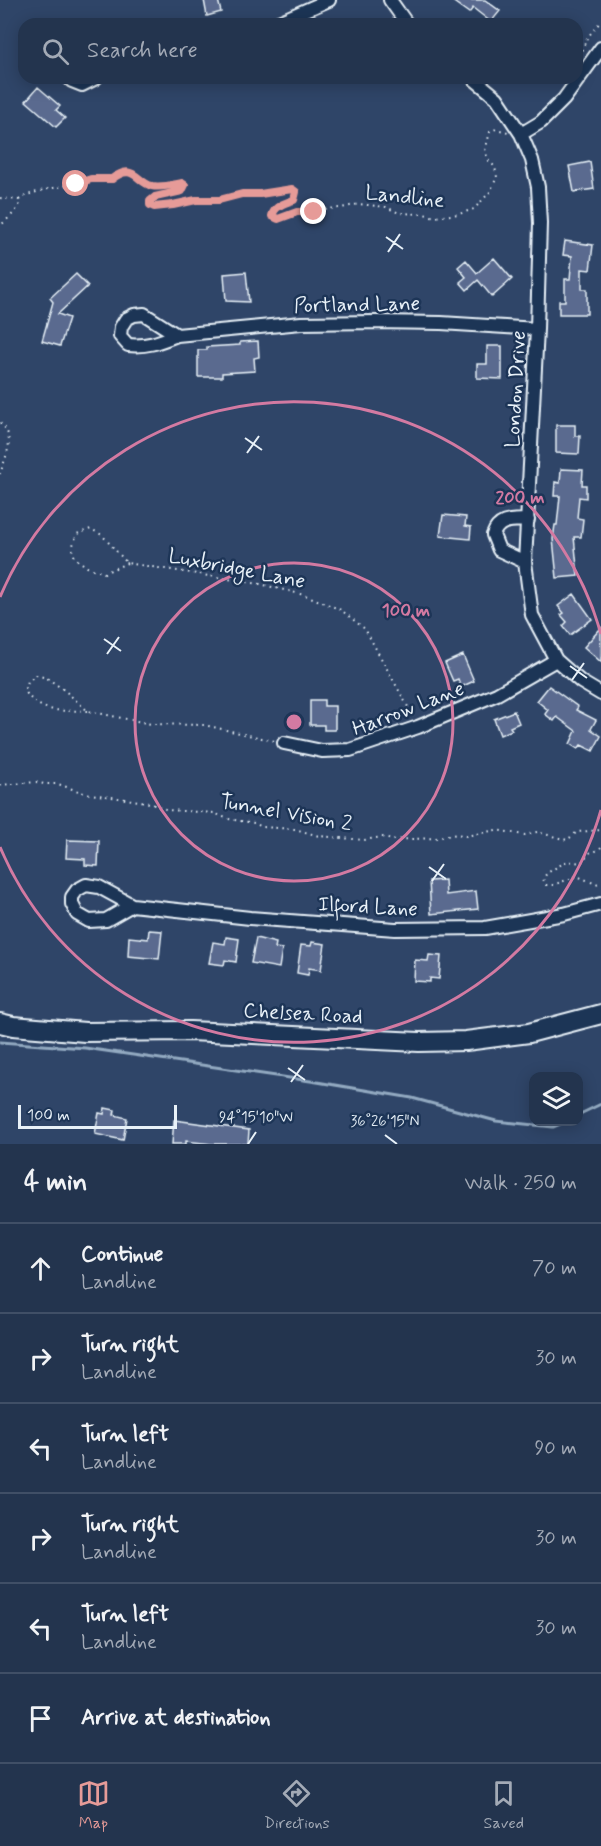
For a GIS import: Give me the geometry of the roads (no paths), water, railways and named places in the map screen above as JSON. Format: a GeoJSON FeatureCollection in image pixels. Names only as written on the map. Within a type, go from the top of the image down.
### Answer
{"type":"FeatureCollection","features":[{"type":"Feature","properties":{"kind":"street"},"geometry":{"type":"LineString","coordinates":[[288,18],[329,0]]}},
{"type":"Feature","properties":{"kind":"street"},"geometry":{"type":"LineString","coordinates":[[390,0],[403,18]]}},
{"type":"Feature","properties":{"kind":"street"},"geometry":{"type":"LineString","coordinates":[[583,73],[601,48]]}},
{"type":"Feature","properties":{"kind":"street","name":"London Drive"},"geometry":{"type":"LineString","coordinates":[[480,84],[497,98],[532,160],[538,187],[540,223],[537,329],[525,562],[532,615],[556,660],[581,682],[601,694]]}},
{"type":"Feature","properties":{"kind":"street"},"geometry":{"type":"LineString","coordinates":[[516,132],[541,122],[564,99],[575,84]]}},
{"type":"Feature","properties":{"kind":"street","name":"Portland Lane"},"geometry":{"type":"LineString","coordinates":[[177,335],[301,323],[354,322],[441,323],[537,329]]}},
{"type":"Feature","properties":{"kind":"street"},"geometry":{"type":"LineString","coordinates":[[525,562],[499,550],[493,535],[502,521],[528,520]]}},
{"type":"Feature","properties":{"kind":"street","name":"Harrow Lane"},"geometry":{"type":"LineString","coordinates":[[284,743],[322,751],[350,750],[418,727],[497,694],[556,660]]}},
{"type":"Feature","properties":{"kind":"street","name":"Ilford Lane"},"geometry":{"type":"LineString","coordinates":[[132,905],[250,918],[406,929],[485,928],[564,914],[601,903]]}},
{"type":"Feature","properties":{"kind":"street","name":"Chelsea Road"},"geometry":{"type":"LineString","coordinates":[[0,1023],[85,1032],[190,1031],[443,1042],[529,1033],[601,1014]]}},
{"type":"Feature","properties":{"kind":"waterway"},"geometry":{"type":"LineString","coordinates":[[0,1042],[85,1048],[317,1082],[412,1098],[496,1121],[529,1124]]}},
{"type":"Feature","properties":{"kind":"waterway"},"geometry":{"type":"LineString","coordinates":[[583,1113],[601,1104]]}},
{"type":"Feature","properties":{"kind":"waterway"},"geometry":{"type":"LineString","coordinates":[[544,1126],[555,1126]]}}]}
